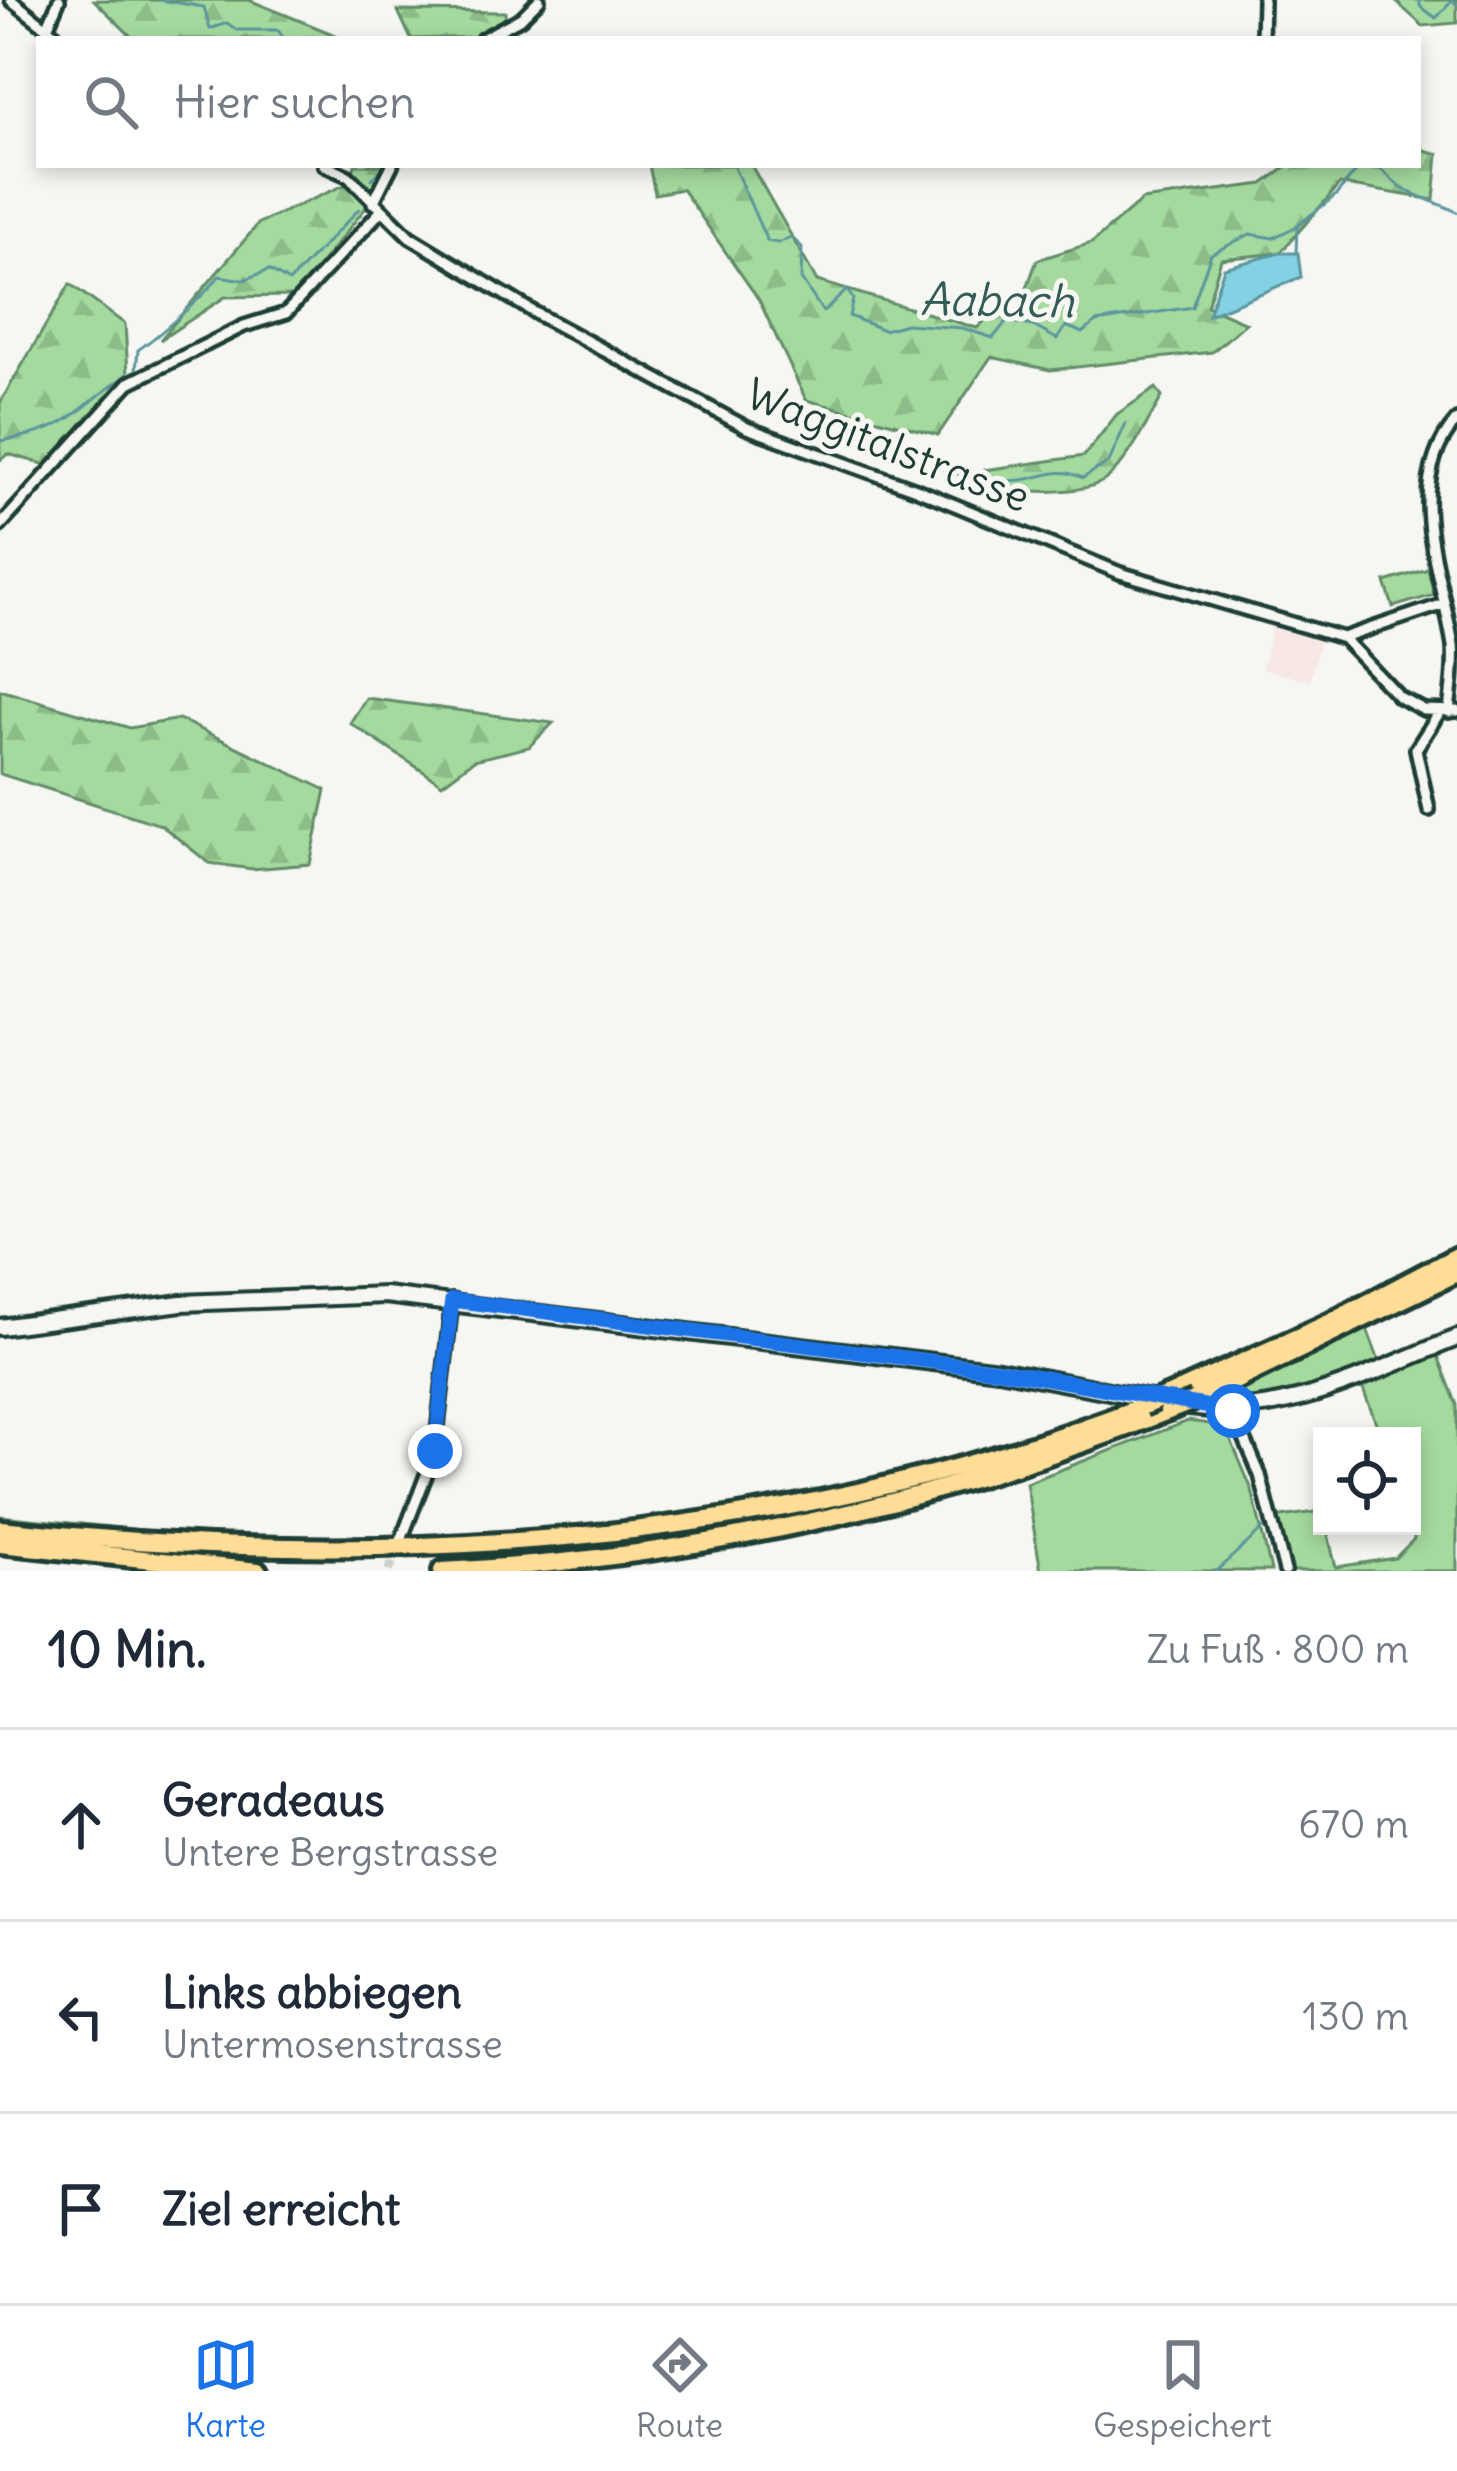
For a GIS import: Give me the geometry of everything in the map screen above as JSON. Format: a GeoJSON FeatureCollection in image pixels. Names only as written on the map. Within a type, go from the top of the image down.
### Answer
{"type":"FeatureCollection","features":[{"type":"Feature","properties":{"kind":"highway"},"geometry":{"type":"LineString","coordinates":[[442,1571],[642,1553],[809,1524],[1005,1471],[1167,1404],[1457,1256]]}},
{"type":"Feature","properties":{"kind":"highway"},"geometry":{"type":"LineString","coordinates":[[0,1529],[163,1550],[289,1558],[439,1557],[561,1549],[730,1525],[857,1498],[1001,1457],[1144,1406],[1194,1400],[1457,1273]]}},
{"type":"Feature","properties":{"kind":"highway"},"geometry":{"type":"LineString","coordinates":[[0,1544],[258,1571]]}},
{"type":"Feature","properties":{"kind":"main road"},"geometry":{"type":"LineString","coordinates":[[0,1327],[181,1303],[353,1295],[452,1300],[999,1370],[1233,1411],[1306,1396],[1457,1338]]}},
{"type":"Feature","properties":{"kind":"street"},"geometry":{"type":"LineString","coordinates":[[11,0],[57,36]]}},
{"type":"Feature","properties":{"kind":"street"},"geometry":{"type":"LineString","coordinates":[[47,28],[59,0]]}},
{"type":"Feature","properties":{"kind":"street"},"geometry":{"type":"LineString","coordinates":[[488,36],[521,18],[539,0]]}},
{"type":"Feature","properties":{"kind":"street"},"geometry":{"type":"LineString","coordinates":[[1262,36],[1263,0]]}},
{"type":"Feature","properties":{"kind":"street","name":"Waggitalstrasse"},"geometry":{"type":"LineString","coordinates":[[330,168],[349,176],[410,237],[537,314],[747,428],[916,489],[1120,573],[1343,638]]}},
{"type":"Feature","properties":{"kind":"street"},"geometry":{"type":"LineString","coordinates":[[0,526],[129,383],[244,326],[286,313],[376,207],[391,168]]}},
{"type":"Feature","properties":{"kind":"street"},"geometry":{"type":"LineString","coordinates":[[1429,810],[1416,749],[1448,712],[1453,648],[1429,507],[1436,457],[1457,420]]}},
{"type":"Feature","properties":{"kind":"street"},"geometry":{"type":"LineString","coordinates":[[1442,604],[1343,638],[1399,697],[1448,712]]}},
{"type":"Feature","properties":{"kind":"street"},"geometry":{"type":"LineString","coordinates":[[398,1549],[435,1451],[452,1300]]}},
{"type":"Feature","properties":{"kind":"street"},"geometry":{"type":"LineString","coordinates":[[1233,1411],[1260,1475],[1286,1571]]}},
{"type":"Feature","properties":{"kind":"shaded area"},"geometry":{"type":"Polygon","coordinates":[[[1274,619],[1322,633],[1310,681],[1262,669],[1274,619]]]}},
{"type":"Feature","properties":{"kind":"green space"},"geometry":{"type":"Polygon","coordinates":[[[94,0],[249,0],[338,36],[131,36],[94,0]]]}},
{"type":"Feature","properties":{"kind":"green space"},"geometry":{"type":"Polygon","coordinates":[[[1394,0],[1457,0],[1457,23],[1423,26],[1394,0]]]}},
{"type":"Feature","properties":{"kind":"green space"},"geometry":{"type":"Polygon","coordinates":[[[398,11],[505,12],[507,36],[410,36],[398,11]]]}},
{"type":"Feature","properties":{"kind":"green space"},"geometry":{"type":"Polygon","coordinates":[[[1421,149],[1438,154],[1434,200],[1340,184],[1280,253],[1221,259],[1207,306],[1246,323],[1212,352],[1050,370],[991,357],[938,435],[806,400],[759,300],[682,189],[655,194],[650,168],[753,168],[817,281],[977,328],[995,311],[1019,310],[1037,260],[1092,243],[1142,200],[1263,184],[1285,168],[1421,168],[1421,149]]]}},
{"type":"Feature","properties":{"kind":"green space"},"geometry":{"type":"Polygon","coordinates":[[[354,168],[398,168],[295,296],[225,297],[160,340],[259,223],[349,183],[354,168]]]}},
{"type":"Feature","properties":{"kind":"green space"},"geometry":{"type":"Polygon","coordinates":[[[70,284],[125,324],[128,374],[50,466],[8,454],[0,460],[0,403],[70,284]]]}},
{"type":"Feature","properties":{"kind":"green space"},"geometry":{"type":"Polygon","coordinates":[[[1156,388],[1162,397],[1139,438],[1118,468],[1098,483],[1064,491],[972,485],[984,470],[1084,456],[1117,414],[1156,388]]]}},
{"type":"Feature","properties":{"kind":"green space"},"geometry":{"type":"Polygon","coordinates":[[[1428,569],[1434,595],[1393,607],[1385,582],[1428,569]]]}},
{"type":"Feature","properties":{"kind":"green space"},"geometry":{"type":"Polygon","coordinates":[[[0,690],[130,728],[179,719],[326,790],[310,864],[252,869],[209,863],[161,825],[0,774],[0,690]]]}},
{"type":"Feature","properties":{"kind":"green space"},"geometry":{"type":"Polygon","coordinates":[[[366,698],[553,723],[529,747],[474,760],[442,784],[350,723],[366,698]]]}},
{"type":"Feature","properties":{"kind":"green space"},"geometry":{"type":"Polygon","coordinates":[[[1367,1329],[1379,1361],[1280,1397],[1218,1401],[1367,1329]]]}},
{"type":"Feature","properties":{"kind":"green space"},"geometry":{"type":"Polygon","coordinates":[[[1436,1351],[1457,1405],[1457,1571],[1289,1571],[1274,1518],[1313,1512],[1313,1535],[1328,1535],[1336,1567],[1395,1558],[1414,1535],[1421,1535],[1421,1427],[1378,1427],[1361,1384],[1436,1351]]]}},
{"type":"Feature","properties":{"kind":"green space"},"geometry":{"type":"Polygon","coordinates":[[[1188,1421],[1225,1426],[1252,1490],[1271,1571],[1041,1571],[1026,1483],[1188,1421]]]}},
{"type":"Feature","properties":{"kind":"green space"},"geometry":{"type":"Polygon","coordinates":[[[0,1516],[212,1537],[220,1546],[0,1521],[0,1516]]]}},
{"type":"Feature","properties":{"kind":"water"},"geometry":{"type":"Polygon","coordinates":[[[1298,253],[1301,277],[1208,315],[1224,268],[1298,253]]]}},
{"type":"Feature","properties":{"kind":"waterway","name":"Aabach"},"geometry":{"type":"LineString","coordinates":[[160,0],[204,7],[210,29],[227,23],[237,30],[278,30],[282,36]]}},
{"type":"Feature","properties":{"kind":"waterway"},"geometry":{"type":"LineString","coordinates":[[1420,0],[1420,6],[1436,18],[1452,1],[1457,4]]}},
{"type":"Feature","properties":{"kind":"waterway"},"geometry":{"type":"LineString","coordinates":[[372,179],[382,168]]}},
{"type":"Feature","properties":{"kind":"waterway","name":"Aabach"},"geometry":{"type":"LineString","coordinates":[[734,168],[767,241],[778,243],[791,237],[802,247],[801,279],[823,312],[847,290],[853,299],[849,316],[884,330],[906,324],[962,328],[993,338],[1007,321],[1033,326],[1057,339],[1066,326],[1083,333],[1096,322],[1192,307],[1211,254],[1250,234],[1273,238],[1297,226],[1336,195],[1359,168]]}},
{"type":"Feature","properties":{"kind":"waterway","name":"Aabach"},"geometry":{"type":"LineString","coordinates":[[1374,168],[1408,191],[1457,212]]}},
{"type":"Feature","properties":{"kind":"waterway"},"geometry":{"type":"LineString","coordinates":[[0,441],[62,422],[136,370],[138,350],[219,276],[244,280],[269,270],[289,282],[359,209]]}},
{"type":"Feature","properties":{"kind":"waterway"},"geometry":{"type":"LineString","coordinates":[[1296,253],[1297,226]]}},
{"type":"Feature","properties":{"kind":"waterway"},"geometry":{"type":"LineString","coordinates":[[945,471],[1002,481],[1059,473],[1083,478],[1109,462],[1126,423]]}},
{"type":"Feature","properties":{"kind":"waterway"},"geometry":{"type":"LineString","coordinates":[[1216,1571],[1265,1527]]}},
{"type":"Feature","properties":{"kind":"tunnel"},"geometry":{"type":"LineString","coordinates":[[389,1571],[398,1548]]}},
{"type":"Feature","properties":{"kind":"route"},"geometry":{"type":"LineString","coordinates":[[435,1451],[452,1300],[999,1370],[1233,1411]]}}]}
